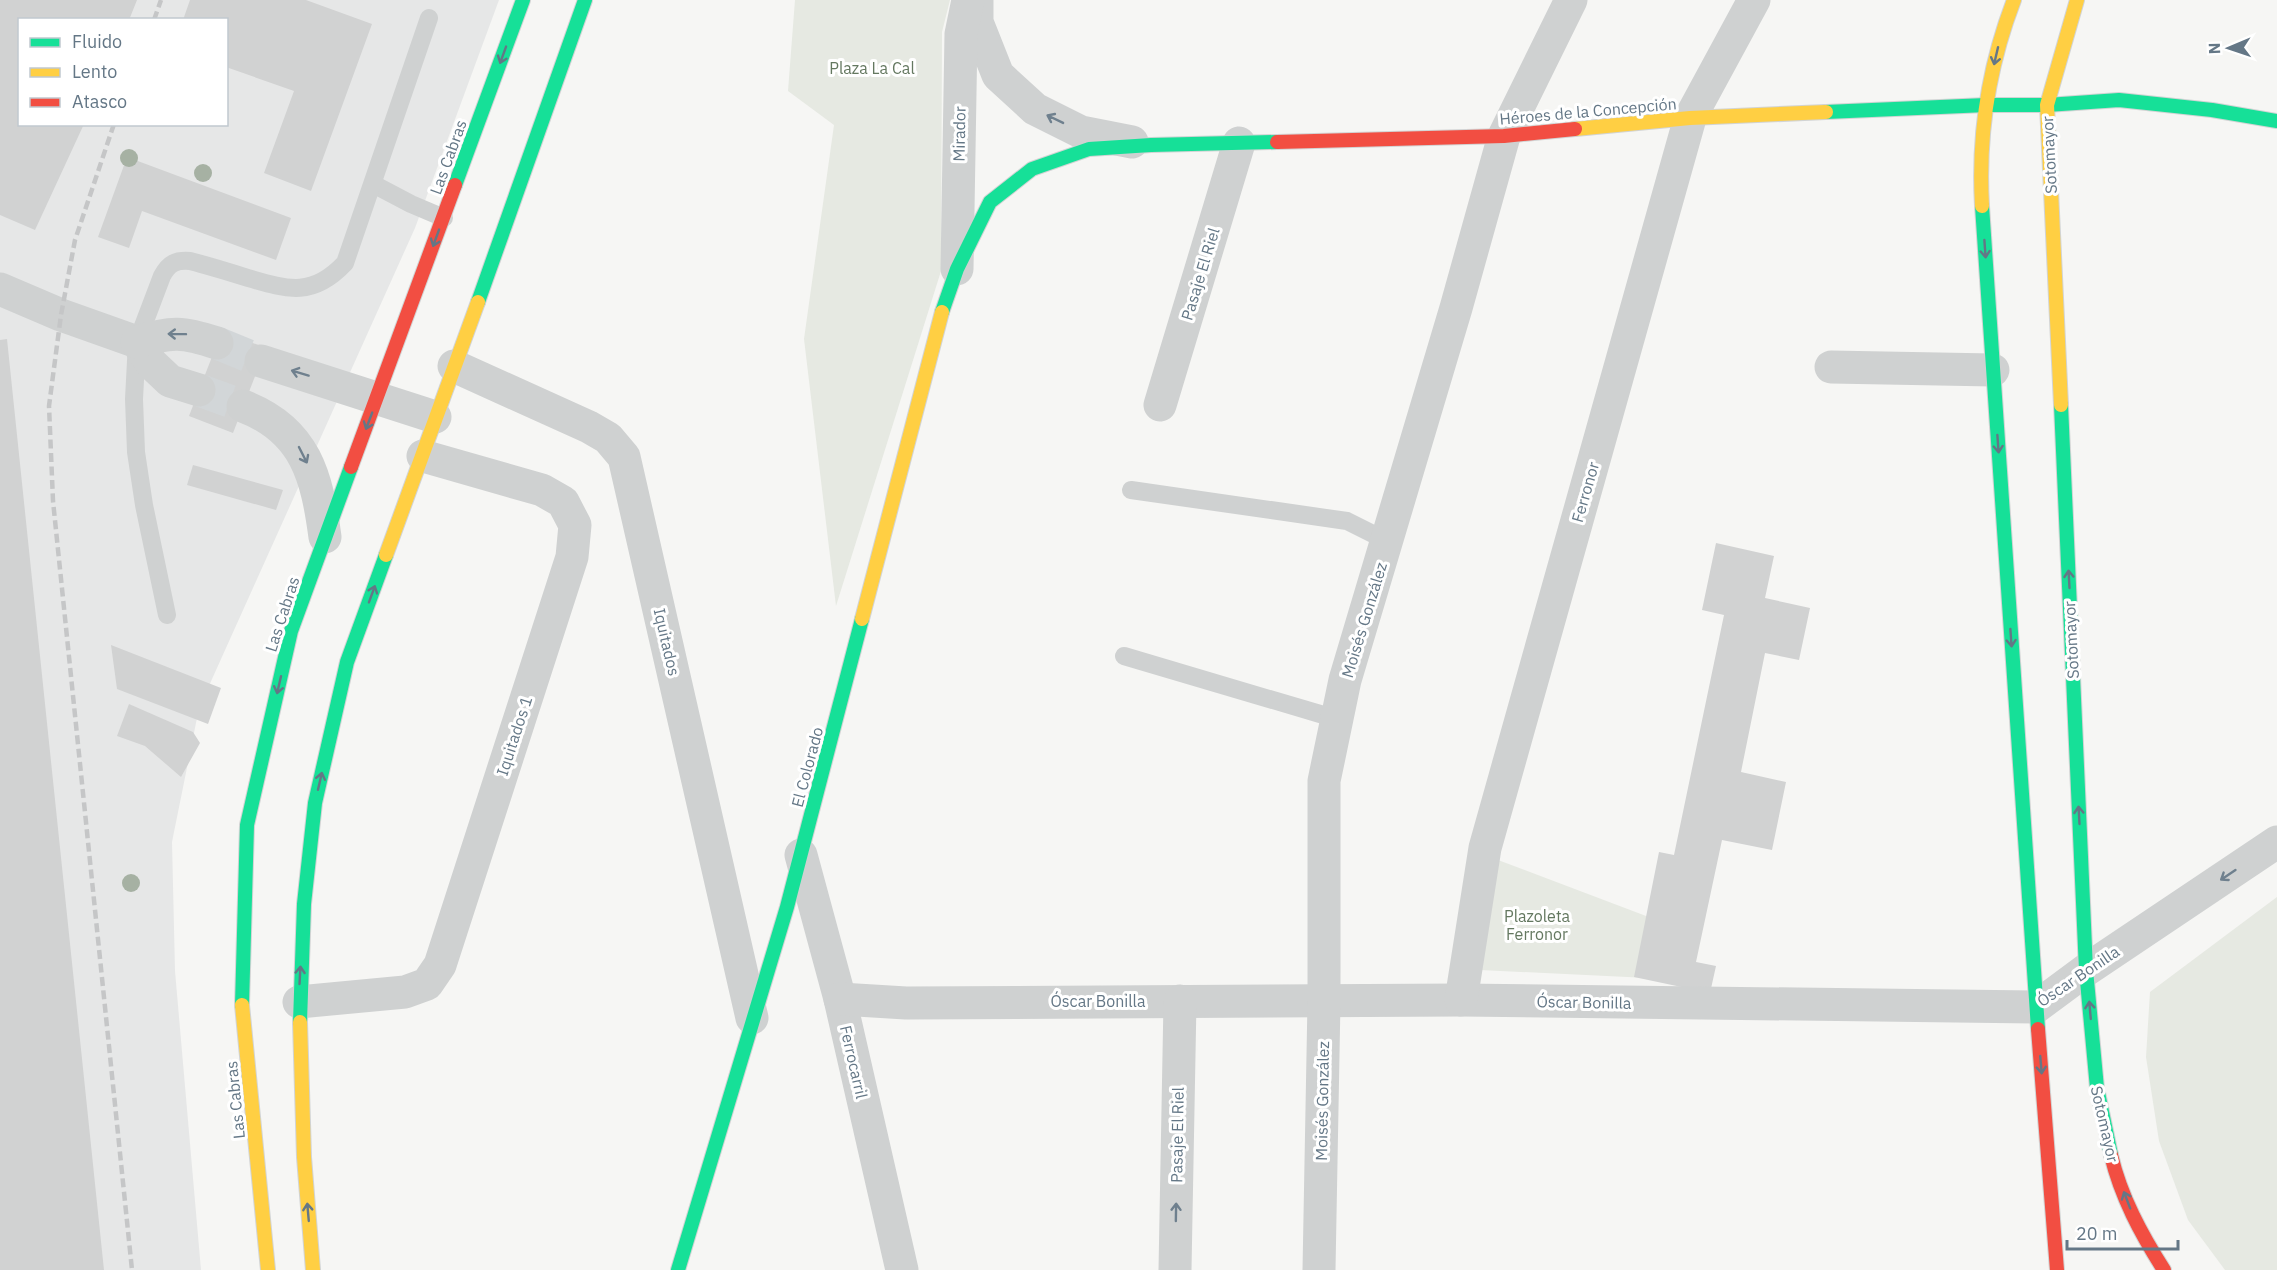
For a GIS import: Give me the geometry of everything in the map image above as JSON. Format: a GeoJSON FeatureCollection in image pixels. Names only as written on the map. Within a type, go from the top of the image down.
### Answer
{"type":"FeatureCollection","features":[{"type":"Feature","properties":{"kind":"main road","name":"Las Cabras"},"geometry":{"type":"LineString","coordinates":[[268,1270],[242,1011],[247,825],[291,631],[524,0]]}},
{"type":"Feature","properties":{"kind":"main road"},"geometry":{"type":"LineString","coordinates":[[313,1270],[304,1157],[299,1002],[304,904],[317,792],[347,662],[423,456],[585,0]]}},
{"type":"Feature","properties":{"kind":"main road"},"geometry":{"type":"LineString","coordinates":[[2014,0],[2002,29],[1986,105],[1980,171],[2036,1007],[2057,1270]]}},
{"type":"Feature","properties":{"kind":"main road","name":"Sotomayor"},"geometry":{"type":"LineString","coordinates":[[2077,0],[2047,105],[2086,970],[2096,1089],[2104,1133],[2132,1215],[2151,1252],[2164,1270]]}},
{"type":"Feature","properties":{"kind":"main road","name":"Héroes de la Concepción"},"geometry":{"type":"LineString","coordinates":[[957,269],[990,202],[1032,169],[1089,149],[1151,145],[1504,136],[1690,118],[1986,105],[2047,105],[2119,100],[2212,110],[2277,121]]}},
{"type":"Feature","properties":{"kind":"main road","name":"El Colorado"},"geometry":{"type":"LineString","coordinates":[[678,1270],[801,855],[940,319],[957,269]]}},
{"type":"Feature","properties":{"kind":"street","name":"Mirador"},"geometry":{"type":"LineString","coordinates":[[957,269],[961,34],[968,0]]}},
{"type":"Feature","properties":{"kind":"street"},"geometry":{"type":"LineString","coordinates":[[977,0],[977,22],[998,75],[1035,109],[1081,132],[1151,145]]}},
{"type":"Feature","properties":{"kind":"street","name":"Moisés González"},"geometry":{"type":"LineString","coordinates":[[1319,1270],[1324,1001],[1324,781],[1345,680],[1456,309],[1504,136],[1571,0]]}},
{"type":"Feature","properties":{"kind":"street","name":"Ferronor"},"geometry":{"type":"LineString","coordinates":[[1461,1000],[1485,848],[1690,118],[1754,0]]}},
{"type":"Feature","properties":{"kind":"street","name":"Pasaje El Riel"},"geometry":{"type":"LineString","coordinates":[[1160,405],[1239,143]]}},
{"type":"Feature","properties":{"kind":"street"},"geometry":{"type":"LineString","coordinates":[[0,290],[137,342],[176,333],[196,336],[217,343]]}},
{"type":"Feature","properties":{"kind":"street"},"geometry":{"type":"LineString","coordinates":[[137,342],[152,364],[170,381],[199,390]]}},
{"type":"Feature","properties":{"kind":"street"},"geometry":{"type":"LineString","coordinates":[[261,361],[435,417]]}},
{"type":"Feature","properties":{"kind":"street","name":"Iquitados"},"geometry":{"type":"LineString","coordinates":[[454,366],[589,427],[608,438],[624,457],[752,1018]]}},
{"type":"Feature","properties":{"kind":"street"},"geometry":{"type":"LineString","coordinates":[[1831,367],[1993,370]]}},
{"type":"Feature","properties":{"kind":"street"},"geometry":{"type":"LineString","coordinates":[[243,406],[276,423],[295,440],[314,479],[321,506],[325,537]]}},
{"type":"Feature","properties":{"kind":"street","name":"Iquitados 1"},"geometry":{"type":"LineString","coordinates":[[299,1002],[405,992],[428,984],[440,965],[572,557],[575,525],[563,502],[542,490],[423,456]]}},
{"type":"Feature","properties":{"kind":"street","name":"Óscar Bonilla"},"geometry":{"type":"LineString","coordinates":[[840,999],[906,1003],[1461,1000],[2036,1007],[2086,970],[2277,842]]}},
{"type":"Feature","properties":{"kind":"street","name":"Ferrocarril"},"geometry":{"type":"LineString","coordinates":[[801,855],[840,999],[902,1270]]}},
{"type":"Feature","properties":{"kind":"street","name":"Pasaje El Riel"},"geometry":{"type":"LineString","coordinates":[[1175,1270],[1180,1000]]}},
{"type":"Feature","properties":{"kind":"lane"},"geometry":{"type":"LineString","coordinates":[[167,615],[144,505],[136,452],[134,399],[137,342],[162,276],[172,262],[190,261],[282,288],[299,289],[319,284],[333,276],[345,263],[429,18]]}},
{"type":"Feature","properties":{"kind":"lane"},"geometry":{"type":"LineString","coordinates":[[372,184],[444,218]]}},
{"type":"Feature","properties":{"kind":"lane"},"geometry":{"type":"LineString","coordinates":[[1131,490],[1347,521],[1387,542]]}},
{"type":"Feature","properties":{"kind":"lane"},"geometry":{"type":"LineString","coordinates":[[1124,656],[1337,719]]}},
{"type":"Feature","properties":{"kind":"shaded area"},"geometry":{"type":"Polygon","coordinates":[[[0,0],[499,0],[415,228],[199,708],[172,842],[175,971],[201,1270],[0,1270],[0,0]]]}},
{"type":"Feature","properties":{"kind":"green space","name":"Plaza La Cal"},"geometry":{"type":"Polygon","coordinates":[[[795,0],[950,0],[942,32],[941,271],[836,606],[804,339],[834,125],[788,91],[795,0]]]}},
{"type":"Feature","properties":{"kind":"green space","name":"Plazoleta Ferronor"},"geometry":{"type":"Polygon","coordinates":[[[1498,860],[1654,919],[1648,978],[1480,970],[1498,860]]]}},
{"type":"Feature","properties":{"kind":"green space"},"geometry":{"type":"Polygon","coordinates":[[[2277,897],[2277,1270],[2225,1270],[2188,1220],[2159,1141],[2146,1057],[2150,992],[2277,897]]]}},
{"type":"Feature","properties":{"kind":"building"},"geometry":{"type":"Polygon","coordinates":[[[0,0],[137,0],[130,18],[18,18],[18,126],[83,126],[35,230],[0,215],[0,0]]]}},
{"type":"Feature","properties":{"kind":"building"},"geometry":{"type":"Polygon","coordinates":[[[190,0],[306,0],[372,24],[311,191],[264,173],[294,91],[228,68],[228,18],[184,18],[190,0]]]}},
{"type":"Feature","properties":{"kind":"building"},"geometry":{"type":"Polygon","coordinates":[[[127,157],[291,218],[276,260],[142,211],[129,248],[98,237],[127,157]]]}},
{"type":"Feature","properties":{"kind":"building"},"geometry":{"type":"Polygon","coordinates":[[[222,331],[266,348],[233,433],[189,416],[222,331]]]}},
{"type":"Feature","properties":{"kind":"building"},"geometry":{"type":"Polygon","coordinates":[[[7,339],[104,1270],[0,1270],[0,340],[7,339]]]}},
{"type":"Feature","properties":{"kind":"building"},"geometry":{"type":"Polygon","coordinates":[[[193,465],[283,490],[276,510],[187,485],[193,465]]]}},
{"type":"Feature","properties":{"kind":"building"},"geometry":{"type":"Polygon","coordinates":[[[1716,543],[1774,556],[1765,598],[1810,608],[1799,660],[1765,653],[1741,772],[1786,782],[1772,850],[1722,840],[1696,962],[1716,966],[1710,993],[1634,977],[1659,852],[1674,855],[1724,615],[1702,610],[1716,543]]]}},
{"type":"Feature","properties":{"kind":"building"},"geometry":{"type":"Polygon","coordinates":[[[111,645],[221,688],[208,724],[117,689],[111,645]]]}},
{"type":"Feature","properties":{"kind":"building"},"geometry":{"type":"Polygon","coordinates":[[[129,704],[193,732],[200,743],[181,777],[145,746],[117,736],[129,704]]]}},
{"type":"Feature","properties":{"kind":"tunnel"},"geometry":{"type":"LineString","coordinates":[[217,343],[261,361]]}},
{"type":"Feature","properties":{"kind":"tunnel"},"geometry":{"type":"LineString","coordinates":[[199,390],[243,406]]}},
{"type":"Feature","properties":{"kind":"railway"},"geometry":{"type":"LineString","coordinates":[[155,18],[161,0]]}},
{"type":"Feature","properties":{"kind":"railway"},"geometry":{"type":"LineString","coordinates":[[113,126],[75,240],[61,315],[49,406],[53,501],[132,1270]]}},
{"type":"Feature","properties":{"kind":"traffic: fast"},"geometry":{"type":"LineString","coordinates":[[455,185],[523,0]]}},
{"type":"Feature","properties":{"kind":"traffic: fast"},"geometry":{"type":"LineString","coordinates":[[478,302],[585,0]]}},
{"type":"Feature","properties":{"kind":"traffic: fast"},"geometry":{"type":"LineString","coordinates":[[1826,112],[1986,105],[2047,105],[2119,100],[2212,110],[2277,121]]}},
{"type":"Feature","properties":{"kind":"traffic: fast"},"geometry":{"type":"LineString","coordinates":[[942,312],[957,269],[990,202],[1032,169],[1089,149],[1277,142]]}},
{"type":"Feature","properties":{"kind":"traffic: fast"},"geometry":{"type":"LineString","coordinates":[[1982,206],[2038,1029]]}},
{"type":"Feature","properties":{"kind":"traffic: fast"},"geometry":{"type":"LineString","coordinates":[[2061,405],[2086,970],[2097,1088],[2111,1155]]}},
{"type":"Feature","properties":{"kind":"traffic: fast"},"geometry":{"type":"LineString","coordinates":[[242,1005],[247,825],[291,631],[351,467]]}},
{"type":"Feature","properties":{"kind":"traffic: fast"},"geometry":{"type":"LineString","coordinates":[[300,1022],[304,904],[315,803],[347,662],[386,555]]}},
{"type":"Feature","properties":{"kind":"traffic: fast"},"geometry":{"type":"LineString","coordinates":[[678,1270],[787,907],[862,619]]}},
{"type":"Feature","properties":{"kind":"traffic: slow"},"geometry":{"type":"LineString","coordinates":[[1982,206],[1982,153],[1987,101],[1998,50],[2014,0]]}},
{"type":"Feature","properties":{"kind":"traffic: slow"},"geometry":{"type":"LineString","coordinates":[[2061,405],[2047,105],[2077,0]]}},
{"type":"Feature","properties":{"kind":"traffic: slow"},"geometry":{"type":"LineString","coordinates":[[1575,129],[1690,118],[1826,112]]}},
{"type":"Feature","properties":{"kind":"traffic: slow"},"geometry":{"type":"LineString","coordinates":[[386,555],[478,302]]}},
{"type":"Feature","properties":{"kind":"traffic: slow"},"geometry":{"type":"LineString","coordinates":[[862,619],[942,312]]}},
{"type":"Feature","properties":{"kind":"traffic: slow"},"geometry":{"type":"LineString","coordinates":[[242,1005],[268,1270]]}},
{"type":"Feature","properties":{"kind":"traffic: slow"},"geometry":{"type":"LineString","coordinates":[[300,1022],[304,1157],[313,1270]]}},
{"type":"Feature","properties":{"kind":"traffic: jam"},"geometry":{"type":"LineString","coordinates":[[1277,142],[1504,136],[1575,129]]}},
{"type":"Feature","properties":{"kind":"traffic: jam"},"geometry":{"type":"LineString","coordinates":[[351,467],[455,185]]}},
{"type":"Feature","properties":{"kind":"traffic: jam"},"geometry":{"type":"LineString","coordinates":[[2038,1029],[2057,1270]]}},
{"type":"Feature","properties":{"kind":"traffic: jam"},"geometry":{"type":"LineString","coordinates":[[2111,1155],[2120,1186],[2133,1215],[2164,1270]]}}]}
